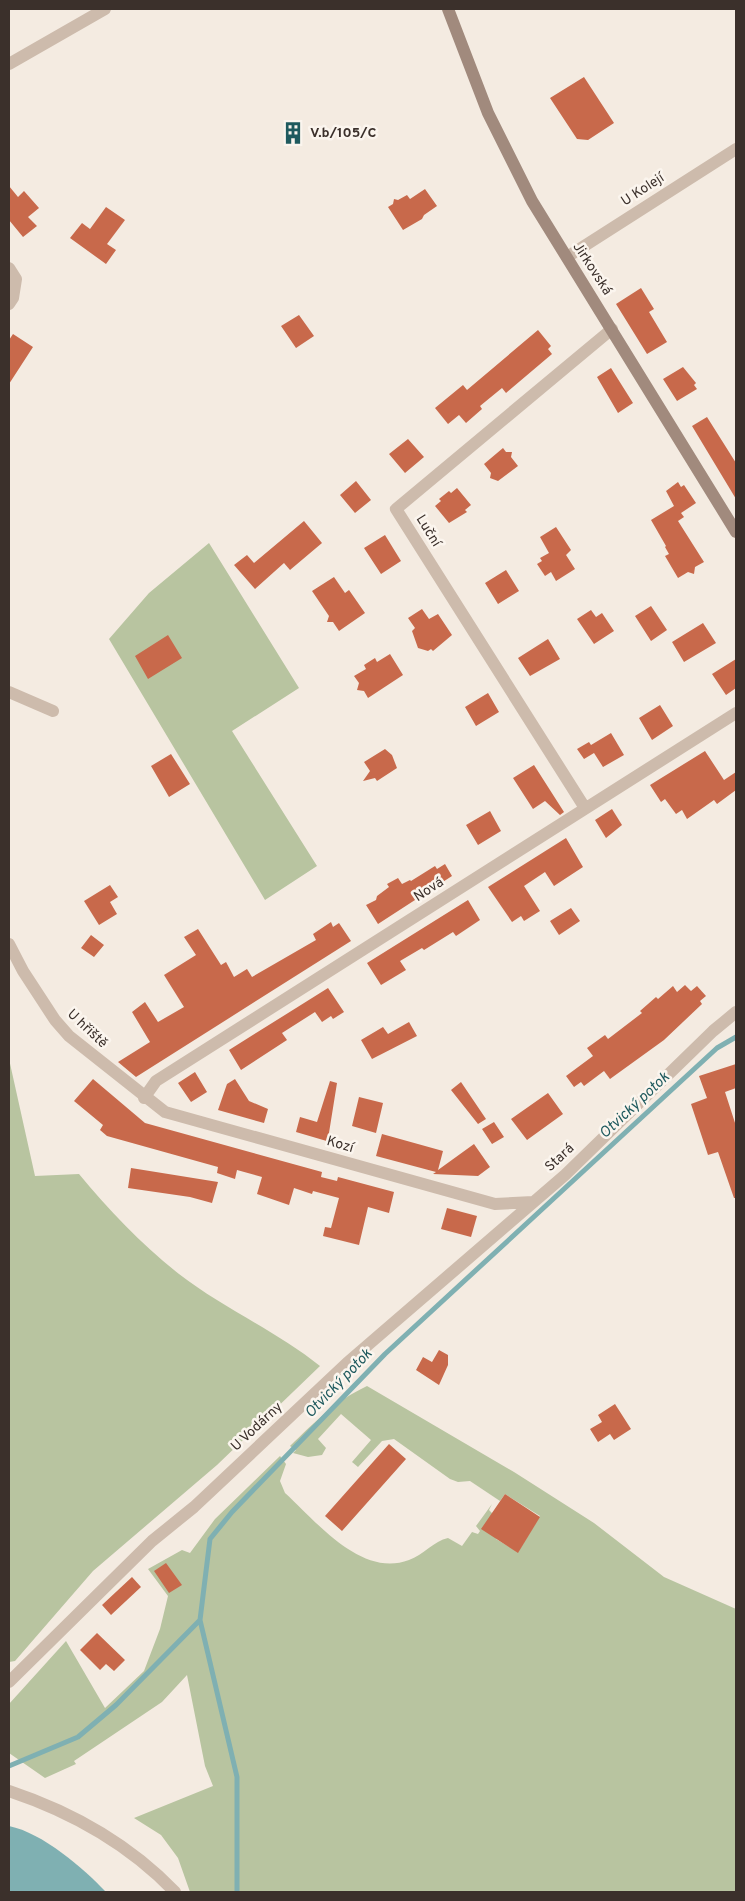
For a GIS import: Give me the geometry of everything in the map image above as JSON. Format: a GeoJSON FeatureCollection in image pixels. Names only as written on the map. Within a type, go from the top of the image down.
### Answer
{"type":"FeatureCollection","features":[{"type":"Feature","properties":{"kind":"main road","name":"Jirkovská"},"geometry":{"type":"LineString","coordinates":[[448,9],[461,48],[500,141],[532,201],[736,532]]}},
{"type":"Feature","properties":{"kind":"street"},"geometry":{"type":"LineString","coordinates":[[9,64],[105,9]]}},
{"type":"Feature","properties":{"kind":"street","name":"U Kolejí"},"geometry":{"type":"LineString","coordinates":[[566,258],[736,149]]}},
{"type":"Feature","properties":{"kind":"street"},"geometry":{"type":"LineString","coordinates":[[9,268],[16,279],[13,298],[9,304]]}},
{"type":"Feature","properties":{"kind":"street","name":"Luční"},"geometry":{"type":"LineString","coordinates":[[585,808],[396,508],[612,329]]}},
{"type":"Feature","properties":{"kind":"street"},"geometry":{"type":"LineString","coordinates":[[9,692],[53,711]]}},
{"type":"Feature","properties":{"kind":"street","name":"Nová"},"geometry":{"type":"LineString","coordinates":[[144,1098],[156,1081],[736,713]]}},
{"type":"Feature","properties":{"kind":"street","name":"U hřiště"},"geometry":{"type":"LineString","coordinates":[[9,944],[23,971],[64,1030],[144,1098]]}},
{"type":"Feature","properties":{"kind":"street","name":"Stará"},"geometry":{"type":"LineString","coordinates":[[533,1202],[565,1175],[706,1038],[736,1012]]}},
{"type":"Feature","properties":{"kind":"street","name":"Kozí"},"geometry":{"type":"LineString","coordinates":[[144,1098],[165,1112],[495,1204],[533,1202]]}},
{"type":"Feature","properties":{"kind":"street","name":"U Vodárny"},"geometry":{"type":"LineString","coordinates":[[9,1682],[152,1541],[194,1507],[346,1363],[533,1202]]}},
{"type":"Feature","properties":{"kind":"street"},"geometry":{"type":"LineString","coordinates":[[9,1791],[47,1804],[97,1829],[124,1846],[174,1892]]}},
{"type":"Feature","properties":{"kind":"green space"},"geometry":{"type":"Polygon","coordinates":[[[209,543],[299,688],[232,731],[317,866],[265,900],[109,639],[149,593],[209,543]]]}},
{"type":"Feature","properties":{"kind":"green space"},"geometry":{"type":"Polygon","coordinates":[[[9,1059],[35,1176],[79,1174],[126,1227],[179,1274],[213,1298],[303,1353],[320,1366],[217,1465],[93,1571],[15,1661],[9,1662],[9,1059]]]}},
{"type":"Feature","properties":{"kind":"green space"},"geometry":{"type":"Polygon","coordinates":[[[367,1386],[514,1472],[594,1523],[664,1577],[736,1609],[736,1892],[190,1892],[178,1858],[161,1835],[134,1818],[213,1786],[205,1766],[187,1675],[162,1702],[74,1761],[76,1764],[45,1778],[9,1753],[9,1704],[66,1641],[105,1708],[144,1671],[160,1629],[168,1596],[148,1569],[182,1550],[190,1553],[215,1519],[280,1456],[286,1464],[280,1481],[285,1493],[341,1544],[357,1554],[374,1561],[391,1563],[409,1560],[448,1538],[462,1546],[472,1532],[478,1534],[480,1531],[476,1526],[492,1504],[489,1510],[492,1513],[496,1539],[518,1552],[540,1516],[505,1494],[500,1501],[470,1481],[458,1482],[450,1479],[394,1439],[382,1441],[358,1467],[352,1462],[371,1440],[341,1414],[318,1439],[326,1448],[322,1455],[308,1457],[293,1453],[296,1450],[290,1446],[317,1420],[345,1398],[367,1386]]]}},
{"type":"Feature","properties":{"kind":"water"},"geometry":{"type":"Polygon","coordinates":[[[9,1826],[22,1830],[49,1844],[74,1862],[106,1892],[9,1892],[9,1826]]]}},
{"type":"Feature","properties":{"kind":"building"},"geometry":{"type":"Polygon","coordinates":[[[584,77],[614,123],[588,140],[577,139],[550,98],[584,77]]]}},
{"type":"Feature","properties":{"kind":"building"},"geometry":{"type":"Polygon","coordinates":[[[9,186],[18,197],[24,191],[39,208],[28,217],[37,226],[23,237],[9,220],[9,186]]]}},
{"type":"Feature","properties":{"kind":"building"},"geometry":{"type":"Polygon","coordinates":[[[425,189],[437,206],[424,215],[422,219],[403,230],[388,207],[393,204],[394,199],[398,200],[407,195],[410,199],[425,189]]]}},
{"type":"Feature","properties":{"kind":"building"},"geometry":{"type":"Polygon","coordinates":[[[106,207],[125,220],[107,244],[116,250],[106,264],[70,238],[82,223],[90,229],[106,207]]]}},
{"type":"Feature","properties":{"kind":"building"},"geometry":{"type":"Polygon","coordinates":[[[641,288],[654,309],[649,312],[667,342],[647,354],[616,304],[641,288]]]}},
{"type":"Feature","properties":{"kind":"building"},"geometry":{"type":"Polygon","coordinates":[[[299,315],[314,336],[296,348],[281,326],[299,315]]]}},
{"type":"Feature","properties":{"kind":"building"},"geometry":{"type":"Polygon","coordinates":[[[538,330],[551,346],[548,349],[552,354],[506,393],[502,388],[480,406],[482,409],[466,423],[459,415],[448,424],[435,408],[463,385],[467,390],[538,330]]]}},
{"type":"Feature","properties":{"kind":"building"},"geometry":{"type":"Polygon","coordinates":[[[13,334],[33,347],[9,384],[9,340],[13,334]]]}},
{"type":"Feature","properties":{"kind":"building"},"geometry":{"type":"Polygon","coordinates":[[[683,367],[696,383],[694,385],[697,389],[677,401],[663,379],[683,367]]]}},
{"type":"Feature","properties":{"kind":"building"},"geometry":{"type":"Polygon","coordinates":[[[611,368],[633,403],[618,413],[597,377],[611,368]]]}},
{"type":"Feature","properties":{"kind":"building"},"geometry":{"type":"Polygon","coordinates":[[[707,417],[736,463],[736,499],[692,426],[707,417]]]}},
{"type":"Feature","properties":{"kind":"building"},"geometry":{"type":"Polygon","coordinates":[[[408,439],[424,457],[405,473],[389,454],[408,439]]]}},
{"type":"Feature","properties":{"kind":"building"},"geometry":{"type":"Polygon","coordinates":[[[503,448],[506,452],[512,452],[511,457],[518,466],[498,481],[490,478],[491,473],[484,464],[503,448]]]}},
{"type":"Feature","properties":{"kind":"building"},"geometry":{"type":"Polygon","coordinates":[[[356,481],[371,500],[355,513],[340,495],[356,481]]]}},
{"type":"Feature","properties":{"kind":"building"},"geometry":{"type":"Polygon","coordinates":[[[678,482],[681,487],[684,485],[696,503],[681,513],[684,517],[678,521],[704,562],[695,567],[694,574],[688,572],[678,578],[665,556],[669,554],[666,546],[651,520],[674,506],[666,491],[678,482]]]}},
{"type":"Feature","properties":{"kind":"building"},"geometry":{"type":"Polygon","coordinates":[[[457,488],[471,505],[465,510],[467,512],[449,523],[435,506],[441,501],[439,499],[449,491],[451,493],[457,488]]]}},
{"type":"Feature","properties":{"kind":"building"},"geometry":{"type":"Polygon","coordinates":[[[304,521],[322,543],[290,570],[284,563],[255,589],[234,565],[247,555],[254,563],[304,521]]]}},
{"type":"Feature","properties":{"kind":"building"},"geometry":{"type":"Polygon","coordinates":[[[556,527],[571,550],[566,555],[575,569],[556,581],[551,572],[545,576],[537,564],[542,561],[540,558],[549,553],[540,537],[556,527]]]}},
{"type":"Feature","properties":{"kind":"building"},"geometry":{"type":"Polygon","coordinates":[[[385,535],[401,561],[381,574],[364,548],[385,535]]]}},
{"type":"Feature","properties":{"kind":"building"},"geometry":{"type":"Polygon","coordinates":[[[506,570],[519,591],[498,604],[485,583],[506,570]]]}},
{"type":"Feature","properties":{"kind":"building"},"geometry":{"type":"Polygon","coordinates":[[[334,577],[345,593],[349,590],[365,613],[339,631],[333,622],[327,622],[329,616],[312,591],[334,577]]]}},
{"type":"Feature","properties":{"kind":"building"},"geometry":{"type":"Polygon","coordinates":[[[651,606],[667,630],[651,641],[635,616],[651,606]]]}},
{"type":"Feature","properties":{"kind":"building"},"geometry":{"type":"Polygon","coordinates":[[[422,609],[429,619],[438,614],[452,635],[433,651],[431,649],[428,651],[418,648],[412,631],[415,628],[408,618],[422,609]]]}},
{"type":"Feature","properties":{"kind":"building"},"geometry":{"type":"Polygon","coordinates":[[[591,610],[596,617],[602,613],[614,631],[594,644],[577,619],[591,610]]]}},
{"type":"Feature","properties":{"kind":"building"},"geometry":{"type":"Polygon","coordinates":[[[703,623],[716,643],[684,662],[672,642],[703,623]]]}},
{"type":"Feature","properties":{"kind":"building"},"geometry":{"type":"Polygon","coordinates":[[[168,635],[182,658],[148,679],[135,656],[168,635]]]}},
{"type":"Feature","properties":{"kind":"building"},"geometry":{"type":"Polygon","coordinates":[[[548,639],[560,659],[530,676],[518,658],[548,639]]]}},
{"type":"Feature","properties":{"kind":"building"},"geometry":{"type":"Polygon","coordinates":[[[390,654],[403,675],[368,698],[364,691],[357,690],[359,683],[354,676],[366,669],[364,665],[375,658],[377,662],[390,654]]]}},
{"type":"Feature","properties":{"kind":"building"},"geometry":{"type":"Polygon","coordinates":[[[736,659],[736,688],[726,695],[712,674],[736,659]]]}},
{"type":"Feature","properties":{"kind":"building"},"geometry":{"type":"Polygon","coordinates":[[[488,693],[499,712],[476,726],[465,707],[488,693]]]}},
{"type":"Feature","properties":{"kind":"building"},"geometry":{"type":"Polygon","coordinates":[[[660,705],[673,726],[652,740],[639,718],[660,705]]]}},
{"type":"Feature","properties":{"kind":"building"},"geometry":{"type":"Polygon","coordinates":[[[611,733],[624,755],[603,767],[594,753],[584,759],[577,749],[589,742],[591,745],[611,733]]]}},
{"type":"Feature","properties":{"kind":"building"},"geometry":{"type":"Polygon","coordinates":[[[385,749],[392,755],[397,768],[377,781],[375,778],[363,781],[370,771],[364,762],[385,749]]]}},
{"type":"Feature","properties":{"kind":"building"},"geometry":{"type":"Polygon","coordinates":[[[705,751],[724,780],[736,772],[736,790],[717,804],[714,800],[687,819],[682,810],[676,814],[665,799],[661,802],[650,785],[705,751]]]}},
{"type":"Feature","properties":{"kind":"building"},"geometry":{"type":"Polygon","coordinates":[[[171,754],[190,784],[169,797],[151,766],[171,754]]]}},
{"type":"Feature","properties":{"kind":"building"},"geometry":{"type":"Polygon","coordinates":[[[534,765],[564,812],[560,815],[545,801],[533,809],[513,778],[534,765]]]}},
{"type":"Feature","properties":{"kind":"building"},"geometry":{"type":"Polygon","coordinates":[[[612,809],[622,825],[606,838],[595,820],[612,809]]]}},
{"type":"Feature","properties":{"kind":"building"},"geometry":{"type":"Polygon","coordinates":[[[490,811],[501,831],[478,845],[466,825],[490,811]]]}},
{"type":"Feature","properties":{"kind":"building"},"geometry":{"type":"Polygon","coordinates":[[[566,838],[583,867],[554,886],[545,872],[524,886],[540,911],[524,921],[521,916],[512,922],[488,887],[566,838]]]}},
{"type":"Feature","properties":{"kind":"building"},"geometry":{"type":"Polygon","coordinates":[[[445,864],[452,876],[378,924],[366,905],[376,900],[377,896],[389,887],[387,884],[398,878],[402,884],[411,881],[435,866],[437,869],[445,864]]]}},
{"type":"Feature","properties":{"kind":"building"},"geometry":{"type":"Polygon","coordinates":[[[110,885],[118,897],[110,902],[117,914],[99,925],[84,901],[110,885]]]}},
{"type":"Feature","properties":{"kind":"building"},"geometry":{"type":"Polygon","coordinates":[[[468,900],[480,920],[456,936],[453,932],[424,950],[422,948],[400,961],[406,970],[381,985],[367,963],[468,900]]]}},
{"type":"Feature","properties":{"kind":"building"},"geometry":{"type":"Polygon","coordinates":[[[571,908],[580,921],[559,935],[550,921],[571,908]]]}},
{"type":"Feature","properties":{"kind":"building"},"geometry":{"type":"Polygon","coordinates":[[[331,922],[333,927],[339,923],[351,941],[136,1077],[118,1062],[150,1042],[132,1012],[145,1002],[158,1022],[184,1007],[164,975],[196,955],[184,937],[198,929],[221,965],[226,962],[234,977],[247,969],[252,977],[316,940],[313,934],[331,922]]]}},
{"type":"Feature","properties":{"kind":"building"},"geometry":{"type":"Polygon","coordinates":[[[91,935],[104,945],[94,957],[81,948],[91,935]]]}},
{"type":"Feature","properties":{"kind":"building"},"geometry":{"type":"Polygon","coordinates":[[[685,985],[691,991],[697,986],[706,996],[700,1001],[702,1004],[664,1040],[610,1079],[604,1071],[584,1086],[581,1082],[574,1087],[566,1076],[593,1056],[587,1048],[605,1035],[608,1039],[642,1013],[640,1011],[656,997],[658,999],[673,986],[677,992],[685,985]]]}},
{"type":"Feature","properties":{"kind":"building"},"geometry":{"type":"Polygon","coordinates":[[[328,988],[344,1012],[333,1019],[331,1016],[322,1022],[315,1012],[282,1033],[287,1040],[241,1070],[229,1050],[328,988]]]}},
{"type":"Feature","properties":{"kind":"building"},"geometry":{"type":"Polygon","coordinates":[[[409,1022],[417,1036],[372,1059],[361,1040],[383,1027],[388,1034],[409,1022]]]}},
{"type":"Feature","properties":{"kind":"building"},"geometry":{"type":"Polygon","coordinates":[[[736,1064],[736,1088],[725,1092],[736,1126],[736,1198],[734,1198],[718,1152],[708,1155],[691,1104],[707,1098],[699,1076],[736,1064]]]}},
{"type":"Feature","properties":{"kind":"building"},"geometry":{"type":"Polygon","coordinates":[[[195,1072],[207,1092],[191,1102],[178,1083],[195,1072]]]}},
{"type":"Feature","properties":{"kind":"building"},"geometry":{"type":"Polygon","coordinates":[[[93,1079],[145,1123],[322,1172],[321,1177],[337,1181],[338,1177],[394,1192],[389,1213],[368,1207],[359,1245],[323,1236],[325,1227],[331,1228],[339,1198],[313,1191],[312,1194],[294,1188],[289,1205],[257,1194],[262,1177],[237,1170],[235,1179],[217,1173],[218,1167],[107,1136],[100,1130],[103,1125],[74,1101],[93,1079]]]}},
{"type":"Feature","properties":{"kind":"building"},"geometry":{"type":"Polygon","coordinates":[[[235,1079],[249,1101],[268,1109],[264,1123],[218,1110],[227,1084],[235,1079]]]}},
{"type":"Feature","properties":{"kind":"building"},"geometry":{"type":"Polygon","coordinates":[[[330,1081],[337,1083],[328,1139],[330,1142],[296,1132],[300,1117],[317,1122],[330,1081]]]}},
{"type":"Feature","properties":{"kind":"building"},"geometry":{"type":"Polygon","coordinates":[[[461,1082],[486,1119],[478,1124],[451,1090],[461,1082]]]}},
{"type":"Feature","properties":{"kind":"building"},"geometry":{"type":"Polygon","coordinates":[[[548,1093],[563,1114],[527,1140],[511,1119],[548,1093]]]}},
{"type":"Feature","properties":{"kind":"building"},"geometry":{"type":"Polygon","coordinates":[[[359,1097],[383,1103],[376,1133],[352,1126],[359,1097]]]}},
{"type":"Feature","properties":{"kind":"building"},"geometry":{"type":"Polygon","coordinates":[[[494,1122],[504,1137],[492,1144],[482,1129],[494,1122]]]}},
{"type":"Feature","properties":{"kind":"building"},"geometry":{"type":"Polygon","coordinates":[[[382,1134],[443,1151],[438,1170],[474,1144],[490,1167],[478,1176],[433,1174],[436,1172],[376,1156],[382,1134]]]}},
{"type":"Feature","properties":{"kind":"building"},"geometry":{"type":"Polygon","coordinates":[[[131,1168],[218,1182],[212,1203],[190,1197],[128,1188],[131,1168]]]}},
{"type":"Feature","properties":{"kind":"building"},"geometry":{"type":"Polygon","coordinates":[[[447,1208],[477,1216],[471,1237],[441,1229],[447,1208]]]}},
{"type":"Feature","properties":{"kind":"building"},"geometry":{"type":"Polygon","coordinates":[[[439,1350],[448,1355],[448,1365],[439,1385],[416,1370],[423,1357],[432,1362],[439,1350]]]}},
{"type":"Feature","properties":{"kind":"building"},"geometry":{"type":"Polygon","coordinates":[[[615,1404],[631,1429],[614,1440],[610,1434],[598,1442],[590,1429],[602,1422],[598,1415],[615,1404]]]}},
{"type":"Feature","properties":{"kind":"building"},"geometry":{"type":"Polygon","coordinates":[[[389,1444],[406,1459],[342,1531],[325,1516],[389,1444]]]}},
{"type":"Feature","properties":{"kind":"building"},"geometry":{"type":"Polygon","coordinates":[[[505,1494],[540,1517],[518,1553],[481,1529],[505,1494]]]}},
{"type":"Feature","properties":{"kind":"building"},"geometry":{"type":"Polygon","coordinates":[[[166,1563],[182,1585],[169,1593],[154,1571],[166,1563]]]}},
{"type":"Feature","properties":{"kind":"building"},"geometry":{"type":"Polygon","coordinates":[[[132,1577],[141,1587],[111,1615],[102,1605],[132,1577]]]}},
{"type":"Feature","properties":{"kind":"building"},"geometry":{"type":"Polygon","coordinates":[[[97,1633],[125,1660],[114,1671],[106,1664],[100,1670],[80,1650],[97,1633]]]}},
{"type":"Feature","properties":{"kind":"waterway","name":"Otvický potok"},"geometry":{"type":"LineString","coordinates":[[9,1766],[78,1737],[116,1705],[200,1620],[210,1539],[232,1512],[385,1354],[717,1048],[736,1037]]}},
{"type":"Feature","properties":{"kind":"waterway"},"geometry":{"type":"LineString","coordinates":[[200,1620],[237,1777],[237,1892]]}},
{"type":"Feature","properties":{"kind":"place","name":"V.b/105/C"},"geometry":{"type":"Point","coordinates":[293,133]}}]}
